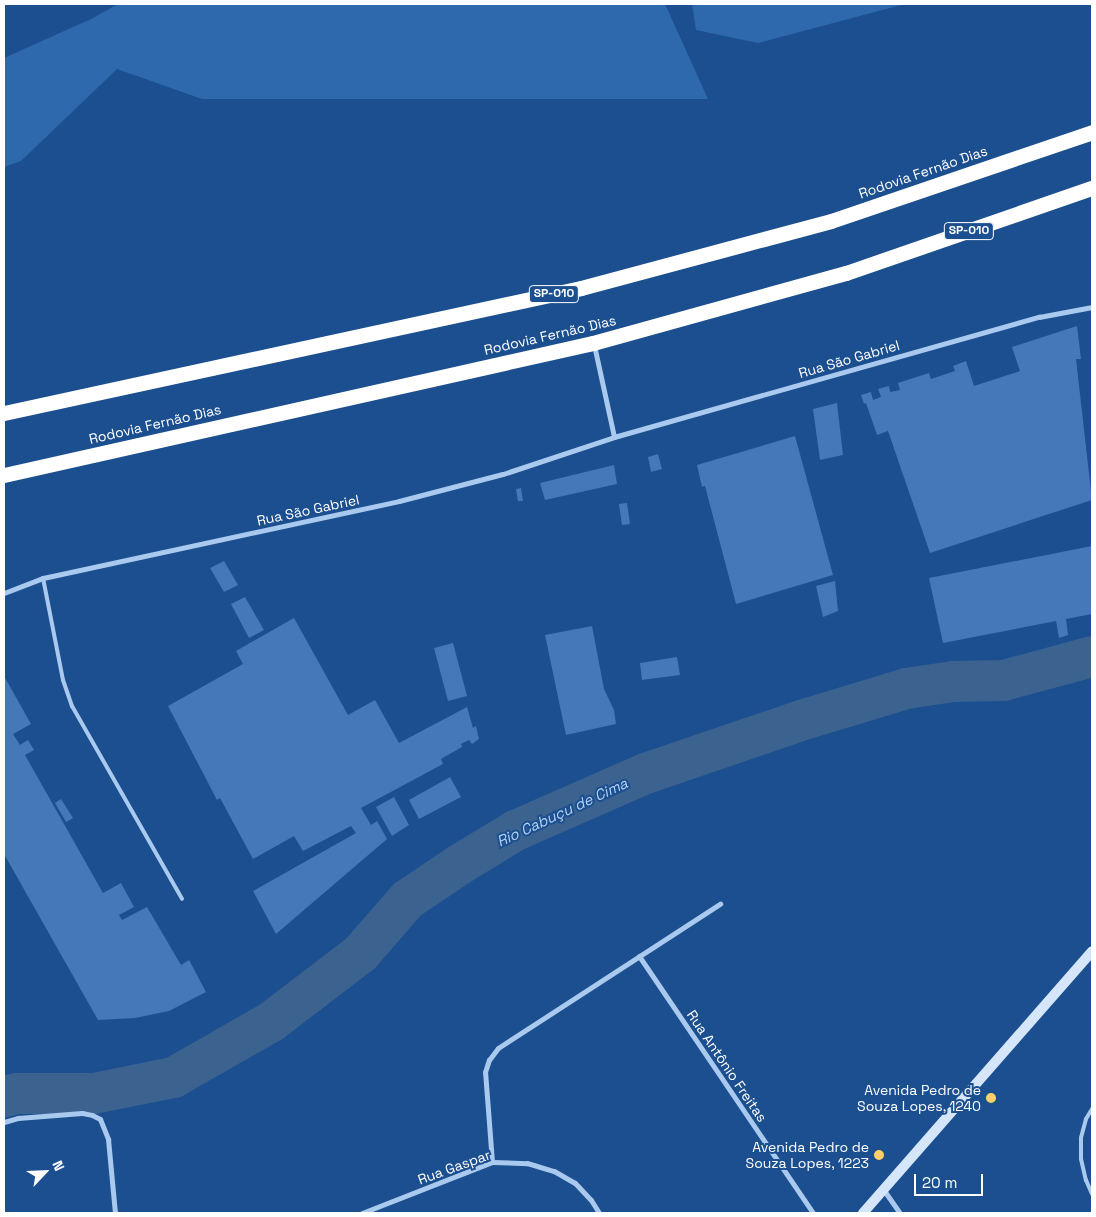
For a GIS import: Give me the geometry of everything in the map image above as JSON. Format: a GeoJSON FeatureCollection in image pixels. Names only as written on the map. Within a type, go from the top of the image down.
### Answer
{"type":"FeatureCollection","features":[{"type":"Feature","properties":{"kind":"highway","name":"Rodovia Fernão Dias"},"geometry":{"type":"LineString","coordinates":[[4,413],[581,288],[831,220],[1092,132]]}},
{"type":"Feature","properties":{"kind":"highway","name":"Rodovia Fernão Dias"},"geometry":{"type":"LineString","coordinates":[[4,475],[594,343],[846,273],[1092,188]]}},
{"type":"Feature","properties":{"kind":"main road"},"geometry":{"type":"LineString","coordinates":[[863,1213],[1092,951]]}},
{"type":"Feature","properties":{"kind":"street","name":"Rua São Gabriel"},"geometry":{"type":"LineString","coordinates":[[4,593],[43,578],[399,501],[503,474],[614,438],[1039,317],[1092,307]]}},
{"type":"Feature","properties":{"kind":"street"},"geometry":{"type":"LineString","coordinates":[[594,343],[614,438]]}},
{"type":"Feature","properties":{"kind":"street"},"geometry":{"type":"LineString","coordinates":[[492,1162],[485,1072],[489,1060],[498,1048],[720,904]]}},
{"type":"Feature","properties":{"kind":"street","name":"Rua Antônio Freitas"},"geometry":{"type":"LineString","coordinates":[[639,956],[813,1213]]}},
{"type":"Feature","properties":{"kind":"street"},"geometry":{"type":"LineString","coordinates":[[4,1122],[18,1118],[82,1113],[92,1115],[100,1120],[108,1139],[115,1213]]}},
{"type":"Feature","properties":{"kind":"street","name":"Rua Gaspar"},"geometry":{"type":"LineString","coordinates":[[362,1213],[492,1162],[527,1163],[554,1171],[574,1182],[591,1200],[599,1213]]}},
{"type":"Feature","properties":{"kind":"street"},"geometry":{"type":"LineString","coordinates":[[883,1189],[900,1213]]}},
{"type":"Feature","properties":{"kind":"lane"},"geometry":{"type":"LineString","coordinates":[[43,578],[63,680],[72,706],[182,899]]}},
{"type":"Feature","properties":{"kind":"lane"},"geometry":{"type":"LineString","coordinates":[[1092,1109],[1086,1119],[1081,1145],[1086,1180],[1092,1194]]}},
{"type":"Feature","properties":{"kind":"shaded area"},"geometry":{"type":"Polygon","coordinates":[[[118,4],[665,4],[708,99],[202,99],[117,69],[21,161],[4,167],[4,58],[91,19],[118,4]]]}},
{"type":"Feature","properties":{"kind":"shaded area"},"geometry":{"type":"Polygon","coordinates":[[[692,4],[905,4],[758,43],[696,30],[692,4]]]}},
{"type":"Feature","properties":{"kind":"building"},"geometry":{"type":"Polygon","coordinates":[[[1077,326],[1081,359],[1076,359],[1092,500],[930,553],[888,431],[877,435],[866,403],[864,404],[861,395],[871,392],[873,400],[881,397],[878,389],[889,386],[890,392],[900,390],[898,383],[929,373],[931,379],[955,371],[953,366],[966,361],[974,386],[1020,371],[1012,347],[1077,326]]]}},
{"type":"Feature","properties":{"kind":"building"},"geometry":{"type":"Polygon","coordinates":[[[837,403],[843,455],[820,460],[813,409],[837,403]]]}},
{"type":"Feature","properties":{"kind":"building"},"geometry":{"type":"Polygon","coordinates":[[[795,436],[833,575],[736,604],[705,486],[702,487],[697,465],[795,436]]]}},
{"type":"Feature","properties":{"kind":"building"},"geometry":{"type":"Polygon","coordinates":[[[658,454],[662,469],[651,472],[648,457],[658,454]]]}},
{"type":"Feature","properties":{"kind":"building"},"geometry":{"type":"Polygon","coordinates":[[[614,465],[617,484],[545,500],[540,483],[614,465]]]}},
{"type":"Feature","properties":{"kind":"building"},"geometry":{"type":"Polygon","coordinates":[[[521,488],[523,501],[518,501],[516,489],[521,488]]]}},
{"type":"Feature","properties":{"kind":"building"},"geometry":{"type":"Polygon","coordinates":[[[627,503],[630,524],[622,525],[619,504],[627,503]]]}},
{"type":"Feature","properties":{"kind":"building"},"geometry":{"type":"Polygon","coordinates":[[[1092,546],[1092,614],[1066,619],[1068,635],[1059,638],[1056,621],[943,643],[929,578],[1092,546]]]}},
{"type":"Feature","properties":{"kind":"building"},"geometry":{"type":"Polygon","coordinates":[[[224,561],[238,585],[224,592],[210,568],[224,561]]]}},
{"type":"Feature","properties":{"kind":"building"},"geometry":{"type":"Polygon","coordinates":[[[835,581],[838,611],[823,617],[816,586],[835,581]]]}},
{"type":"Feature","properties":{"kind":"building"},"geometry":{"type":"Polygon","coordinates":[[[245,597],[264,630],[249,638],[231,604],[245,597]]]}},
{"type":"Feature","properties":{"kind":"building"},"geometry":{"type":"Polygon","coordinates":[[[294,618],[348,715],[375,700],[399,743],[467,707],[473,728],[476,726],[479,739],[472,744],[469,740],[461,744],[462,747],[441,759],[443,764],[361,808],[371,825],[377,821],[387,839],[276,934],[253,891],[356,833],[351,826],[303,851],[294,836],[253,859],[220,798],[217,800],[168,706],[243,664],[236,651],[294,618]]]}},
{"type":"Feature","properties":{"kind":"building"},"geometry":{"type":"Polygon","coordinates":[[[592,626],[604,689],[614,710],[616,724],[566,735],[545,635],[592,626]]]}},
{"type":"Feature","properties":{"kind":"building"},"geometry":{"type":"Polygon","coordinates":[[[453,643],[467,696],[448,701],[434,648],[453,643]]]}},
{"type":"Feature","properties":{"kind":"building"},"geometry":{"type":"Polygon","coordinates":[[[677,657],[680,675],[642,680],[640,663],[677,657]]]}},
{"type":"Feature","properties":{"kind":"building"},"geometry":{"type":"Polygon","coordinates":[[[4,676],[31,724],[13,734],[20,745],[28,740],[34,750],[25,755],[103,893],[121,883],[134,907],[119,915],[122,920],[147,907],[181,965],[189,960],[206,992],[169,1011],[135,1018],[98,1020],[4,854],[4,676]]]}},
{"type":"Feature","properties":{"kind":"building"},"geometry":{"type":"Polygon","coordinates":[[[450,777],[461,797],[419,819],[409,800],[450,777]]]}},
{"type":"Feature","properties":{"kind":"building"},"geometry":{"type":"Polygon","coordinates":[[[394,797],[409,825],[392,836],[376,807],[394,797]]]}},
{"type":"Feature","properties":{"kind":"building"},"geometry":{"type":"Polygon","coordinates":[[[61,799],[73,818],[66,822],[55,803],[61,799]]]}},
{"type":"Feature","properties":{"kind":"waterway","name":"Rio Cabuçu de Cima"},"geometry":{"type":"LineString","coordinates":[[4,1096],[16,1093],[93,1093],[173,1077],[271,1021],[360,953],[407,899],[459,864],[515,830],[645,773],[807,718],[906,688],[952,681],[1003,680],[1092,656]]}},
{"type":"Feature","properties":{"kind":"place","name":"Avenida Pedro de Souza Lopes, 1240"},"geometry":{"type":"Point","coordinates":[991,1098]}},
{"type":"Feature","properties":{"kind":"place","name":"Avenida Pedro de Souza Lopes, 1223"},"geometry":{"type":"Point","coordinates":[879,1155]}}]}
